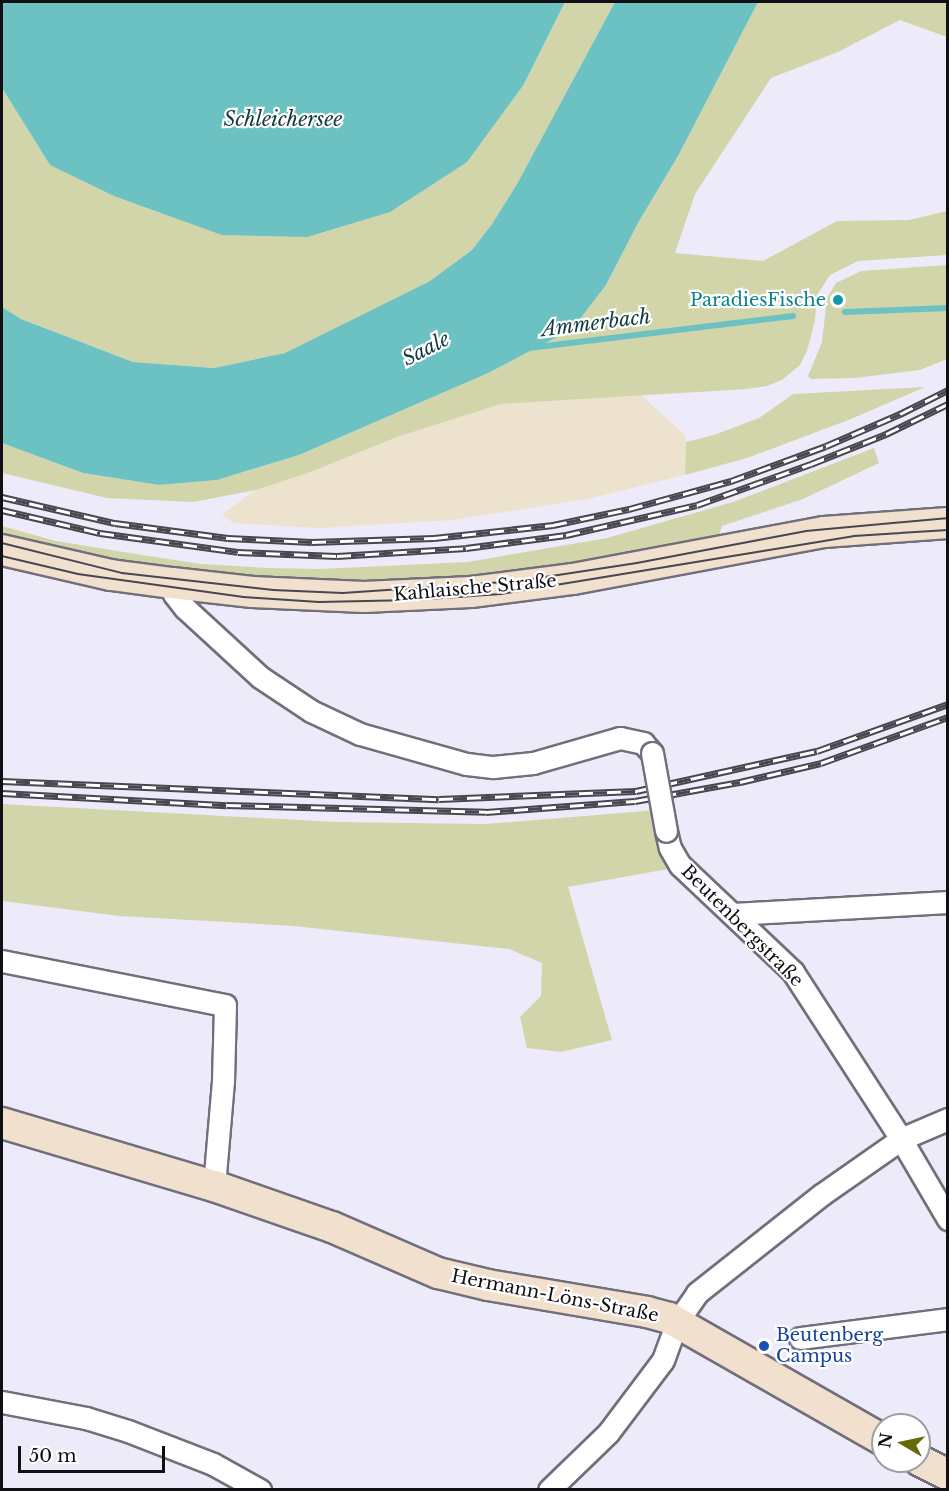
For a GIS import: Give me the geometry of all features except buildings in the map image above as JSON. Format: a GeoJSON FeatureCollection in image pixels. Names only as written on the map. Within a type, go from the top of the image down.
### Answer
{"type":"FeatureCollection","features":[{"type":"Feature","properties":{"kind":"main road","name":"Kahlaische Straße"},"geometry":{"type":"LineString","coordinates":[[2,549],[111,575],[252,592],[353,596],[471,592],[573,579],[824,532],[948,523]]}},
{"type":"Feature","properties":{"kind":"main road","name":"Hermann-Löns-Straße"},"geometry":{"type":"LineString","coordinates":[[2,1123],[214,1186],[332,1227],[438,1273],[488,1285],[647,1312],[678,1322]]}},
{"type":"Feature","properties":{"kind":"main road"},"geometry":{"type":"LineString","coordinates":[[678,1322],[871,1433]]}},
{"type":"Feature","properties":{"kind":"main road"},"geometry":{"type":"LineString","coordinates":[[931,1466],[948,1475]]}},
{"type":"Feature","properties":{"kind":"street","name":"Beutenbergstraße"},"geometry":{"type":"LineString","coordinates":[[172,583],[174,594],[184,608],[260,677],[311,711],[360,734],[467,764],[493,767],[533,763],[620,738],[644,743],[652,753],[666,831],[674,858],[793,972],[901,1139],[948,1219]]}},
{"type":"Feature","properties":{"kind":"street"},"geometry":{"type":"LineString","coordinates":[[734,914],[948,902]]}},
{"type":"Feature","properties":{"kind":"street"},"geometry":{"type":"LineString","coordinates":[[2,961],[225,1005],[223,1081],[214,1186]]}},
{"type":"Feature","properties":{"kind":"street","name":"Hermann-Löns-Straße"},"geometry":{"type":"LineString","coordinates":[[678,1322],[697,1293],[713,1278],[760,1246],[822,1195],[901,1139],[948,1119]]}},
{"type":"Feature","properties":{"kind":"street"},"geometry":{"type":"LineString","coordinates":[[800,1338],[948,1319]]}},
{"type":"Feature","properties":{"kind":"street"},"geometry":{"type":"LineString","coordinates":[[549,1490],[615,1425],[663,1360],[678,1322]]}},
{"type":"Feature","properties":{"kind":"street"},"geometry":{"type":"LineString","coordinates":[[2,1402],[86,1418],[128,1431],[213,1464],[260,1490]]}},
{"type":"Feature","properties":{"kind":"shaded area"},"geometry":{"type":"Polygon","coordinates":[[[565,2],[615,2],[517,184],[492,224],[472,250],[430,281],[285,353],[214,368],[133,362],[21,319],[2,307],[2,88],[50,165],[524,84],[565,2]]]}},
{"type":"Feature","properties":{"kind":"shaded area"},"geometry":{"type":"Polygon","coordinates":[[[758,2],[947,2],[947,37],[900,20],[838,52],[771,78],[695,194],[675,253],[763,261],[837,221],[909,220],[947,211],[947,255],[858,261],[830,275],[817,295],[815,320],[807,351],[800,365],[782,380],[767,386],[747,389],[501,404],[397,437],[308,473],[256,490],[193,502],[107,498],[2,473],[2,443],[83,473],[159,485],[217,480],[299,455],[486,374],[606,285],[638,223],[678,156],[758,2]]]}},
{"type":"Feature","properties":{"kind":"shaded area"},"geometry":{"type":"Polygon","coordinates":[[[947,265],[947,359],[920,370],[855,378],[811,379],[808,376],[822,342],[827,298],[836,283],[861,271],[947,265]]]}},
{"type":"Feature","properties":{"kind":"shaded area"},"geometry":{"type":"Polygon","coordinates":[[[925,387],[851,419],[747,458],[685,475],[686,442],[714,435],[759,418],[793,394],[925,387]]]}},
{"type":"Feature","properties":{"kind":"shaded area"},"geometry":{"type":"Polygon","coordinates":[[[641,395],[686,436],[685,475],[587,499],[453,520],[318,528],[233,523],[222,514],[256,490],[308,473],[397,437],[501,404],[641,395]]]}},
{"type":"Feature","properties":{"kind":"shaded area"},"geometry":{"type":"Polygon","coordinates":[[[874,448],[879,463],[803,499],[722,526],[718,539],[623,557],[468,579],[321,584],[140,568],[2,539],[2,526],[56,541],[142,555],[201,564],[268,568],[320,569],[468,562],[607,538],[733,502],[874,448]]]}},
{"type":"Feature","properties":{"kind":"shaded area"},"geometry":{"type":"Polygon","coordinates":[[[2,804],[337,822],[485,824],[657,810],[674,868],[568,887],[612,1040],[561,1052],[527,1048],[520,1017],[541,996],[542,963],[509,949],[293,926],[119,916],[2,901],[2,804]]]}},
{"type":"Feature","properties":{"kind":"water","name":"Schleichersee"},"geometry":{"type":"Polygon","coordinates":[[[2,2],[565,2],[524,84],[467,162],[390,212],[307,237],[222,235],[114,196],[50,165],[2,88],[2,2]]]}},
{"type":"Feature","properties":{"kind":"water","name":"Saale"},"geometry":{"type":"Polygon","coordinates":[[[615,2],[758,2],[678,156],[638,223],[606,285],[572,329],[486,374],[299,455],[217,480],[159,485],[83,473],[2,443],[2,307],[21,319],[133,362],[214,368],[285,353],[430,281],[472,250],[492,224],[517,184],[615,2]]]}},
{"type":"Feature","properties":{"kind":"waterway","name":"Ammerbach"},"geometry":{"type":"LineString","coordinates":[[845,312],[948,308]]}},
{"type":"Feature","properties":{"kind":"waterway","name":"Ammerbach"},"geometry":{"type":"LineString","coordinates":[[529,348],[793,316]]}},
{"type":"Feature","properties":{"kind":"tram line"},"geometry":{"type":"LineString","coordinates":[[2,543],[122,573],[273,590],[343,593],[519,581],[637,563],[806,531],[948,518]]}},
{"type":"Feature","properties":{"kind":"tram line"},"geometry":{"type":"LineString","coordinates":[[2,556],[78,574],[243,597],[319,602],[413,600],[501,594],[854,536],[948,530]]}},
{"type":"Feature","properties":{"kind":"railway"},"geometry":{"type":"LineString","coordinates":[[2,497],[115,523],[228,538],[312,542],[434,538],[553,525],[629,509],[731,481],[826,446],[948,390]]}},
{"type":"Feature","properties":{"kind":"railway"},"geometry":{"type":"LineString","coordinates":[[2,510],[100,533],[238,552],[337,556],[466,548],[566,535],[697,505],[886,434],[948,404]]}},
{"type":"Feature","properties":{"kind":"railway"},"geometry":{"type":"LineString","coordinates":[[2,781],[439,799],[636,791],[817,751],[948,704]]}},
{"type":"Feature","properties":{"kind":"railway"},"geometry":{"type":"LineString","coordinates":[[2,793],[227,805],[486,812],[635,801],[740,782],[821,763],[948,717]]}},
{"type":"Feature","properties":{"kind":"place","name":"ParadiesFische"},"geometry":{"type":"Point","coordinates":[838,300]}},
{"type":"Feature","properties":{"kind":"place","name":"Beutenberg Campus"},"geometry":{"type":"Point","coordinates":[764,1346]}}]}
